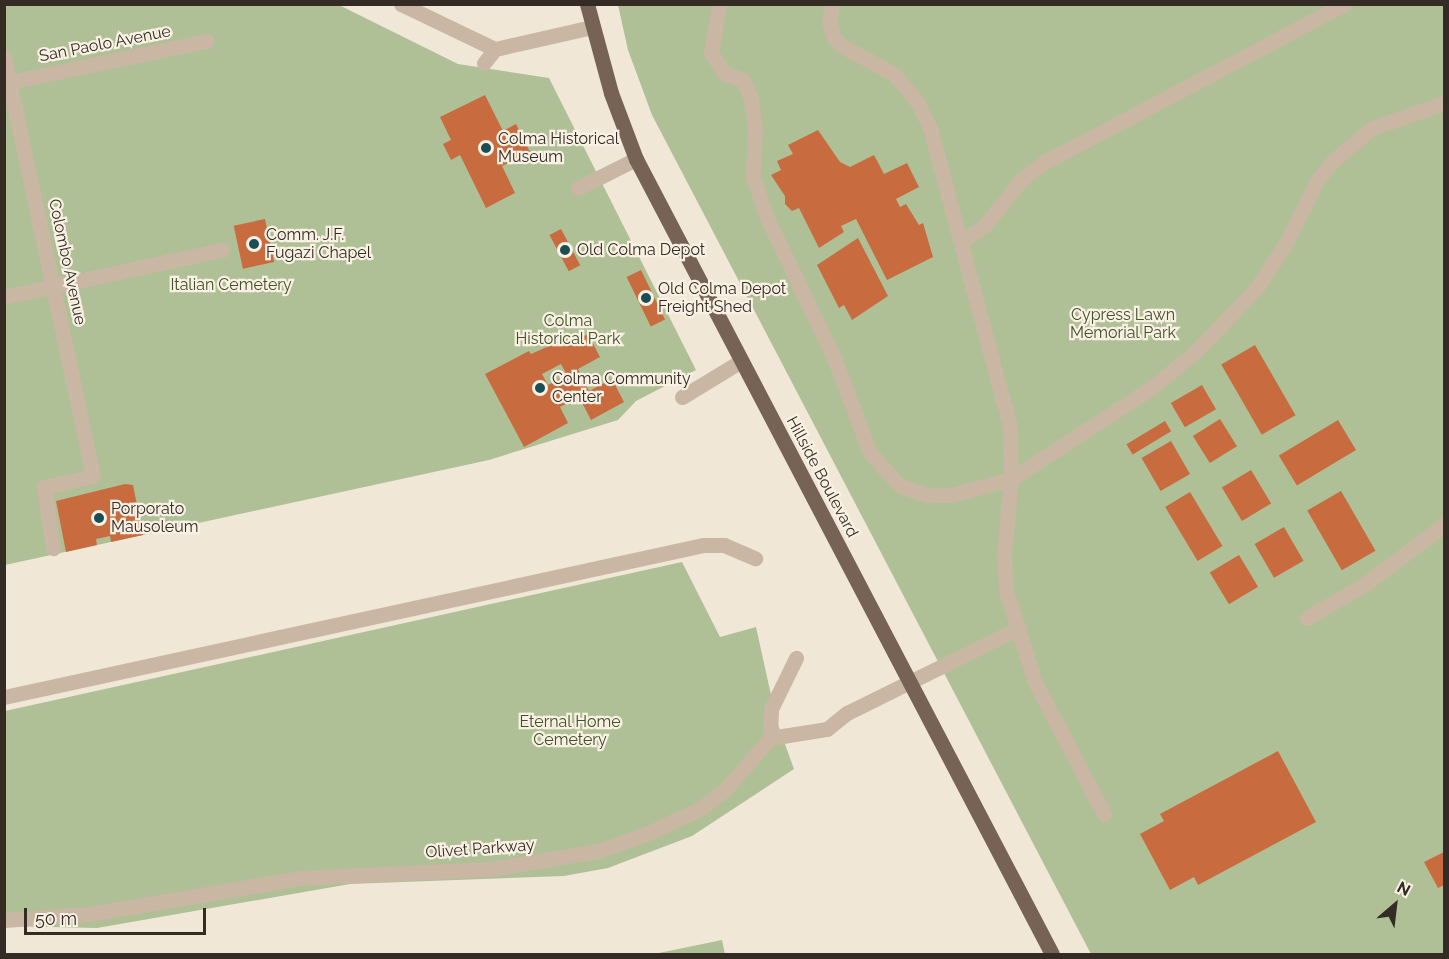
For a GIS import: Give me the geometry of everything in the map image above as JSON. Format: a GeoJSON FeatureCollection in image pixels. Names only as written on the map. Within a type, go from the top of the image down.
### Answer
{"type":"FeatureCollection","features":[{"type":"Feature","properties":{"kind":"main road","name":"Hillside Boulevard"},"geometry":{"type":"LineString","coordinates":[[587,4],[592,27],[636,159],[1052,954]]}},
{"type":"Feature","properties":{"kind":"street"},"geometry":{"type":"LineString","coordinates":[[400,4],[495,49],[592,27]]}},
{"type":"Feature","properties":{"kind":"street"},"geometry":{"type":"LineString","coordinates":[[718,4],[711,53],[725,74],[743,80],[750,95],[754,117],[752,165],[756,189],[834,360],[878,466],[899,485],[927,495],[951,495],[1011,479],[1130,404],[1216,332],[1273,267],[1318,179],[1353,142],[1395,117],[1444,103]]}},
{"type":"Feature","properties":{"kind":"street"},"geometry":{"type":"LineString","coordinates":[[832,4],[829,21],[833,36],[842,46],[894,74],[925,115],[1010,426],[1011,479],[1004,571],[1035,682],[1104,814]]}},
{"type":"Feature","properties":{"kind":"street"},"geometry":{"type":"LineString","coordinates":[[961,242],[986,225],[1022,179],[1043,164],[1346,4]]}},
{"type":"Feature","properties":{"kind":"street","name":"San Paolo Avenue"},"geometry":{"type":"LineString","coordinates":[[10,82],[207,41]]}},
{"type":"Feature","properties":{"kind":"street"},"geometry":{"type":"LineString","coordinates":[[484,63],[495,49]]}},
{"type":"Feature","properties":{"kind":"street","name":"Colombo Avenue"},"geometry":{"type":"LineString","coordinates":[[4,57],[93,476],[44,487],[53,548]]}},
{"type":"Feature","properties":{"kind":"street"},"geometry":{"type":"LineString","coordinates":[[578,188],[636,159]]}},
{"type":"Feature","properties":{"kind":"street"},"geometry":{"type":"LineString","coordinates":[[4,297],[222,250]]}},
{"type":"Feature","properties":{"kind":"street"},"geometry":{"type":"LineString","coordinates":[[682,397],[741,361]]}},
{"type":"Feature","properties":{"kind":"street"},"geometry":{"type":"LineString","coordinates":[[1307,618],[1365,584],[1444,525]]}},
{"type":"Feature","properties":{"kind":"street"},"geometry":{"type":"LineString","coordinates":[[4,697],[703,545],[724,545],[755,558]]}},
{"type":"Feature","properties":{"kind":"street"},"geometry":{"type":"LineString","coordinates":[[796,658],[771,709],[770,738],[827,729],[847,713],[1019,628]]}},
{"type":"Feature","properties":{"kind":"street","name":"Olivet Parkway"},"geometry":{"type":"LineString","coordinates":[[4,920],[90,915],[300,878],[490,869],[570,858],[651,832],[701,808],[725,790],[770,738]]}},
{"type":"Feature","properties":{"kind":"green space","name":"Italian Cemetery"},"geometry":{"type":"Polygon","coordinates":[[[4,5],[339,5],[458,64],[549,78],[696,370],[636,401],[618,420],[489,460],[5,565],[4,5]]]}},
{"type":"Feature","properties":{"kind":"green space","name":"Cypress Lawn Memorial Park"},"geometry":{"type":"Polygon","coordinates":[[[618,5],[1444,5],[1444,954],[1091,954],[652,115],[628,50],[618,5]]]}},
{"type":"Feature","properties":{"kind":"green space","name":"Eternal Home Cemetery"},"geometry":{"type":"Polygon","coordinates":[[[682,562],[720,637],[756,627],[777,722],[794,769],[692,836],[608,868],[564,876],[350,884],[97,928],[5,926],[5,711],[682,562]]]}},
{"type":"Feature","properties":{"kind":"green space"},"geometry":{"type":"Polygon","coordinates":[[[722,940],[725,954],[654,954],[722,940]]]}},
{"type":"Feature","properties":{"kind":"building","name":"Colma Historical Museum"},"geometry":{"type":"Polygon","coordinates":[[[485,95],[503,131],[516,124],[530,152],[502,166],[515,193],[486,208],[460,155],[451,160],[443,144],[451,140],[440,117],[485,95]]]}},
{"type":"Feature","properties":{"kind":"building"},"geometry":{"type":"Polygon","coordinates":[[[818,130],[840,162],[850,167],[874,155],[884,174],[907,163],[919,187],[896,199],[900,207],[906,204],[919,225],[923,223],[933,257],[887,280],[856,219],[841,226],[844,232],[819,248],[799,208],[792,211],[785,204],[785,196],[771,175],[781,170],[777,161],[793,154],[788,145],[818,130]]]}},
{"type":"Feature","properties":{"kind":"building","name":"Comm. J.F. Fugazi Chapel"},"geometry":{"type":"Polygon","coordinates":[[[265,219],[274,262],[243,269],[234,226],[265,219]]]}},
{"type":"Feature","properties":{"kind":"building","name":"Old Colma Depot"},"geometry":{"type":"Polygon","coordinates":[[[561,229],[580,265],[569,271],[550,235],[561,229]]]}},
{"type":"Feature","properties":{"kind":"building"},"geometry":{"type":"Polygon","coordinates":[[[858,238],[888,296],[852,320],[844,305],[839,308],[817,265],[858,238]]]}},
{"type":"Feature","properties":{"kind":"building","name":"Old Colma Depot Freight Shed"},"geometry":{"type":"Polygon","coordinates":[[[641,270],[665,319],[651,326],[627,277],[641,270]]]}},
{"type":"Feature","properties":{"kind":"building","name":"Colma Community Center"},"geometry":{"type":"Polygon","coordinates":[[[588,334],[600,357],[578,369],[589,391],[612,379],[624,402],[591,420],[579,397],[560,407],[568,423],[524,447],[485,374],[529,351],[531,354],[574,335],[576,340],[588,334]],[[561,364],[542,374],[548,385],[567,375],[561,364]]]}},
{"type":"Feature","properties":{"kind":"building"},"geometry":{"type":"Polygon","coordinates":[[[1255,345],[1296,415],[1262,435],[1221,364],[1255,345]]]}},
{"type":"Feature","properties":{"kind":"building"},"geometry":{"type":"Polygon","coordinates":[[[1202,385],[1216,409],[1185,427],[1171,403],[1202,385]]]}},
{"type":"Feature","properties":{"kind":"building"},"geometry":{"type":"Polygon","coordinates":[[[1220,419],[1237,446],[1210,463],[1193,436],[1220,419]]]}},
{"type":"Feature","properties":{"kind":"building"},"geometry":{"type":"Polygon","coordinates":[[[1338,420],[1356,450],[1297,486],[1279,456],[1338,420]]]}},
{"type":"Feature","properties":{"kind":"building"},"geometry":{"type":"Polygon","coordinates":[[[1165,421],[1171,431],[1133,454],[1126,444],[1165,421]]]}},
{"type":"Feature","properties":{"kind":"building"},"geometry":{"type":"Polygon","coordinates":[[[1171,441],[1190,474],[1161,491],[1142,458],[1171,441]]]}},
{"type":"Feature","properties":{"kind":"building"},"geometry":{"type":"Polygon","coordinates":[[[1251,470],[1271,503],[1242,521],[1222,488],[1251,470]]]}},
{"type":"Feature","properties":{"kind":"building","name":"Porporato Mausoleum"},"geometry":{"type":"Polygon","coordinates":[[[125,484],[133,485],[143,535],[111,542],[110,536],[96,539],[97,545],[66,552],[56,501],[125,484]]]}},
{"type":"Feature","properties":{"kind":"building"},"geometry":{"type":"Polygon","coordinates":[[[1341,491],[1376,551],[1342,570],[1307,510],[1341,491]]]}},
{"type":"Feature","properties":{"kind":"building"},"geometry":{"type":"Polygon","coordinates":[[[1190,492],[1222,546],[1198,561],[1165,507],[1190,492]]]}},
{"type":"Feature","properties":{"kind":"building"},"geometry":{"type":"Polygon","coordinates":[[[1284,527],[1304,561],[1274,578],[1255,544],[1284,527]]]}},
{"type":"Feature","properties":{"kind":"building"},"geometry":{"type":"Polygon","coordinates":[[[1239,555],[1258,587],[1229,604],[1210,573],[1239,555]]]}},
{"type":"Feature","properties":{"kind":"building"},"geometry":{"type":"Polygon","coordinates":[[[1278,751],[1316,822],[1198,885],[1194,877],[1170,890],[1140,834],[1164,821],[1160,814],[1278,751]]]}},
{"type":"Feature","properties":{"kind":"building"},"geometry":{"type":"Polygon","coordinates":[[[1444,852],[1444,885],[1438,888],[1424,862],[1444,852]]]}},
{"type":"Feature","properties":{"kind":"place","name":"Colma Historical Museum"},"geometry":{"type":"Point","coordinates":[486,148]}},
{"type":"Feature","properties":{"kind":"place","name":"Comm. J.F. Fugazi Chapel"},"geometry":{"type":"Point","coordinates":[254,244]}},
{"type":"Feature","properties":{"kind":"place","name":"Old Colma Depot"},"geometry":{"type":"Point","coordinates":[565,250]}},
{"type":"Feature","properties":{"kind":"place","name":"Old Colma Depot Freight Shed"},"geometry":{"type":"Point","coordinates":[646,298]}},
{"type":"Feature","properties":{"kind":"place","name":"Colma Community Center"},"geometry":{"type":"Point","coordinates":[540,388]}},
{"type":"Feature","properties":{"kind":"place","name":"Porporato Mausoleum"},"geometry":{"type":"Point","coordinates":[99,518]}},
{"type":"Feature","properties":{"kind":"park label","name":"Colma Historical Park"},"geometry":{"type":"Point","coordinates":[568,330]}}]}
